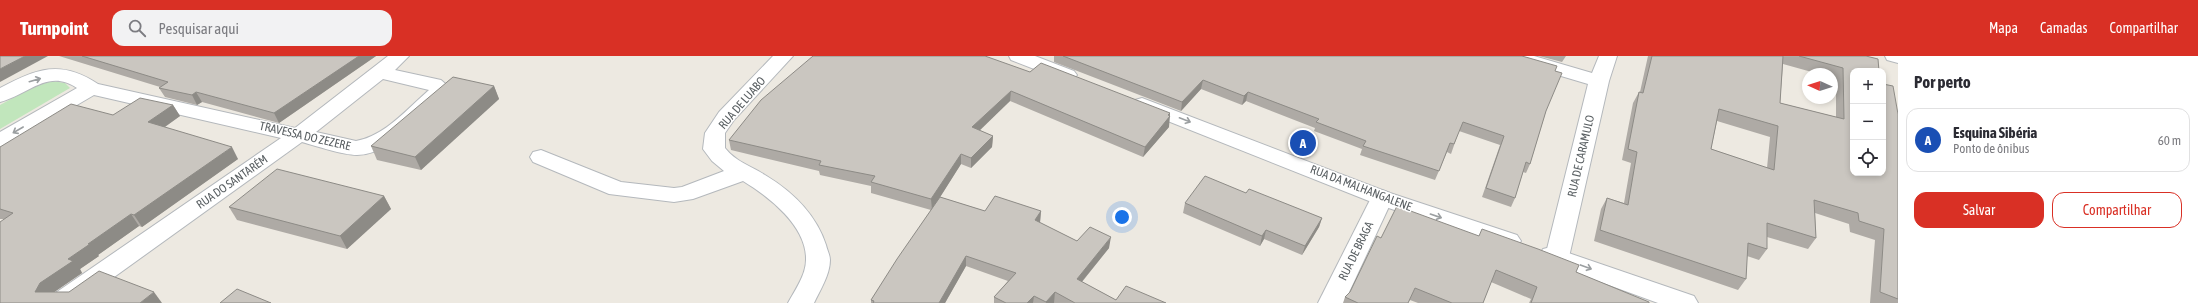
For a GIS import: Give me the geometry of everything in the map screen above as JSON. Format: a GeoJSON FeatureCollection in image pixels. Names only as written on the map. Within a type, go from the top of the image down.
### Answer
{"type":"FeatureCollection","features":[{"type":"Feature","properties":{"kind":"street","name":"RUA DO SANTARÉM"},"geometry":{"type":"LineString","coordinates":[[60,303],[299,135],[400,56]]}},
{"type":"Feature","properties":{"kind":"street","name":"RUA DE LUABO"},"geometry":{"type":"LineString","coordinates":[[784,56],[726,116],[715,133],[714,149],[723,162],[756,179],[785,200],[800,216],[812,234],[818,260],[808,290],[801,303]]}},
{"type":"Feature","properties":{"kind":"street"},"geometry":{"type":"LineString","coordinates":[[1514,56],[1599,81]]}},
{"type":"Feature","properties":{"kind":"street","name":"RUA DE CARAMULO"},"geometry":{"type":"LineString","coordinates":[[1557,257],[1599,81],[1608,56]]}},
{"type":"Feature","properties":{"kind":"street"},"geometry":{"type":"LineString","coordinates":[[1894,56],[1898,57]]}},
{"type":"Feature","properties":{"kind":"street"},"geometry":{"type":"LineString","coordinates":[[1030,58],[1083,81]]}},
{"type":"Feature","properties":{"kind":"street","name":"TRAVESSA DO ZEZERE"},"geometry":{"type":"LineString","coordinates":[[0,96],[26,83],[53,75],[71,76],[91,88],[349,147],[365,147],[388,135],[438,92],[439,87],[434,84],[379,72]]}},
{"type":"Feature","properties":{"kind":"street"},"geometry":{"type":"LineString","coordinates":[[0,141],[91,88]]}},
{"type":"Feature","properties":{"kind":"street","name":"RUA DA MALHANGALENE"},"geometry":{"type":"LineString","coordinates":[[1127,98],[1382,198],[1557,257],[1685,303]]}},
{"type":"Feature","properties":{"kind":"street"},"geometry":{"type":"LineString","coordinates":[[541,157],[617,189],[674,195],[685,194],[740,172]]}},
{"type":"Feature","properties":{"kind":"street","name":"RUA DE BRAGA"},"geometry":{"type":"LineString","coordinates":[[1331,303],[1382,198]]}},
{"type":"Feature","properties":{"kind":"green space"},"geometry":{"type":"Polygon","coordinates":[[[52,81],[65,83],[70,88],[0,129],[0,105],[35,86],[52,81]]]}},
{"type":"Feature","properties":{"kind":"building"},"geometry":{"type":"Polygon","coordinates":[[[0,56],[25,56],[0,69],[0,56]]]}},
{"type":"Feature","properties":{"kind":"building"},"geometry":{"type":"Polygon","coordinates":[[[82,56],[359,56],[274,113],[196,92],[192,95],[159,88],[168,82],[82,56]]]}},
{"type":"Feature","properties":{"kind":"building"},"geometry":{"type":"Polygon","coordinates":[[[813,56],[985,56],[1030,72],[1041,63],[1170,113],[1168,115],[1170,116],[1145,147],[1011,91],[972,127],[993,136],[971,158],[961,154],[931,199],[871,182],[875,176],[819,165],[821,161],[729,140],[761,100],[813,56]]]}},
{"type":"Feature","properties":{"kind":"building"},"geometry":{"type":"Polygon","coordinates":[[[1063,56],[1522,56],[1557,66],[1555,71],[1562,73],[1546,111],[1530,164],[1526,162],[1515,198],[1486,188],[1504,136],[1463,122],[1454,144],[1450,143],[1439,171],[1363,146],[1366,141],[1316,122],[1319,119],[1248,92],[1244,96],[1203,80],[1182,102],[1063,56]]]}},
{"type":"Feature","properties":{"kind":"building"},"geometry":{"type":"Polygon","coordinates":[[[1652,56],[1783,56],[1780,103],[1844,119],[1843,68],[1799,56],[1866,56],[1878,59],[1879,68],[1850,68],[1850,176],[1886,176],[1886,85],[1893,86],[1898,114],[1898,299],[1880,292],[1884,229],[1859,221],[1858,213],[1814,200],[1816,238],[1767,223],[1767,249],[1748,243],[1746,279],[1600,230],[1607,198],[1628,205],[1637,152],[1628,149],[1639,92],[1643,93],[1652,56]],[[1719,109],[1711,149],[1774,170],[1778,126],[1719,109]]]}},
{"type":"Feature","properties":{"kind":"building"},"geometry":{"type":"Polygon","coordinates":[[[453,77],[494,86],[415,157],[371,146],[453,77]]]}},
{"type":"Feature","properties":{"kind":"building"},"geometry":{"type":"Polygon","coordinates":[[[140,98],[173,105],[148,122],[232,147],[134,215],[131,214],[88,244],[90,244],[68,259],[73,261],[40,283],[35,292],[69,292],[99,271],[154,292],[140,303],[0,303],[0,222],[13,213],[0,209],[0,147],[71,104],[113,115],[140,98]]]}},
{"type":"Feature","properties":{"kind":"building"},"geometry":{"type":"Polygon","coordinates":[[[277,169],[384,196],[340,236],[229,207],[277,169]]]}},
{"type":"Feature","properties":{"kind":"building"},"geometry":{"type":"Polygon","coordinates":[[[1205,176],[1246,193],[1249,189],[1322,218],[1305,246],[1266,230],[1262,236],[1185,203],[1205,176]]]}},
{"type":"Feature","properties":{"kind":"building"},"geometry":{"type":"Polygon","coordinates":[[[995,196],[1041,211],[1035,220],[1077,241],[1090,227],[1111,237],[1077,279],[1116,300],[1126,286],[1166,303],[1075,303],[1055,292],[1046,302],[1034,296],[1027,303],[1006,303],[994,297],[1016,273],[966,256],[939,303],[873,303],[874,301],[871,300],[897,259],[940,197],[985,211],[995,196]]]}},
{"type":"Feature","properties":{"kind":"building"},"geometry":{"type":"Polygon","coordinates":[[[1397,206],[1479,236],[1482,229],[1538,249],[1579,265],[1576,272],[1649,303],[1531,303],[1537,287],[1496,270],[1483,303],[1452,303],[1415,288],[1408,303],[1358,303],[1345,297],[1350,292],[1377,236],[1381,238],[1397,206]]]}},
{"type":"Feature","properties":{"kind":"building"},"geometry":{"type":"Polygon","coordinates":[[[237,289],[271,303],[220,303],[237,289]]]}},
{"type":"Feature","properties":{"kind":"place","name":"Esquina Sibéria"},"geometry":{"type":"Point","coordinates":[1303,143]}}]}
